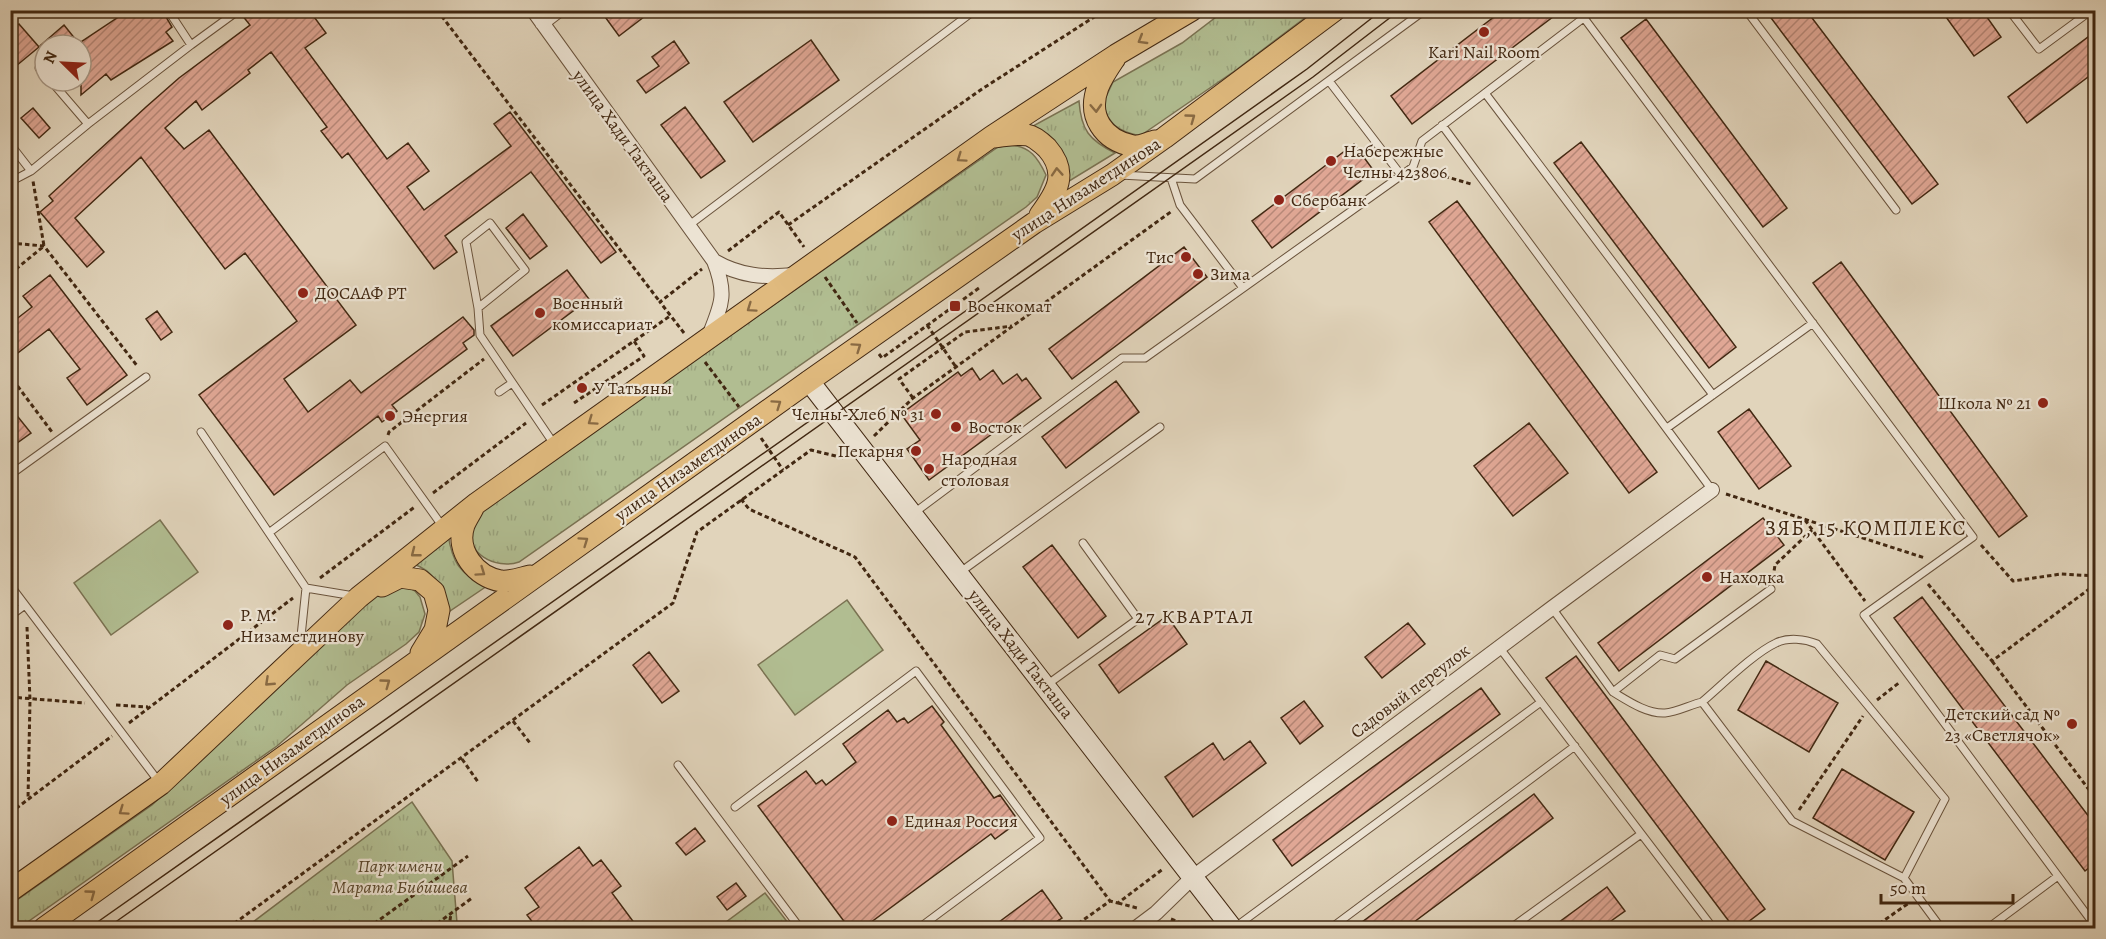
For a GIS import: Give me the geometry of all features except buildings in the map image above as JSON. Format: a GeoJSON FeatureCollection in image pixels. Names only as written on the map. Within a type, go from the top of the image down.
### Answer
{"type":"FeatureCollection","features":[{"type":"Feature","properties":{"kind":"main road"},"geometry":{"type":"LineString","coordinates":[[10,891],[161,784],[359,597],[477,503],[991,137],[1116,55],[1192,10]]}},
{"type":"Feature","properties":{"kind":"main road","name":"улица Низаметдинова"},"geometry":{"type":"LineString","coordinates":[[44,928],[809,381],[1034,223],[1112,175],[1335,10]]}},
{"type":"Feature","properties":{"kind":"main road"},"geometry":{"type":"LineString","coordinates":[[1116,55],[1098,87],[1094,108],[1100,127],[1116,140],[1135,146],[1164,138]]}},
{"type":"Feature","properties":{"kind":"main road"},"geometry":{"type":"LineString","coordinates":[[991,137],[1028,135],[1043,144],[1056,158],[1059,176],[1055,195],[1034,223]]}},
{"type":"Feature","properties":{"kind":"main road","name":"улица Хади Такташа"},"geometry":{"type":"LineString","coordinates":[[809,381],[1232,928]]}},
{"type":"Feature","properties":{"kind":"main road"},"geometry":{"type":"LineString","coordinates":[[477,503],[464,526],[462,548],[472,566],[487,577],[503,582],[536,575]]}},
{"type":"Feature","properties":{"kind":"main road"},"geometry":{"type":"LineString","coordinates":[[359,597],[400,577],[420,580],[434,592],[439,610],[435,630],[416,661]]}},
{"type":"Feature","properties":{"kind":"street","name":"улица Хади Такташа"},"geometry":{"type":"LineString","coordinates":[[533,10],[688,226],[709,265]]}},
{"type":"Feature","properties":{"kind":"street"},"geometry":{"type":"LineString","coordinates":[[542,23],[559,10]]}},
{"type":"Feature","properties":{"kind":"street"},"geometry":{"type":"LineString","coordinates":[[709,265],[752,276],[774,277],[799,274]]}},
{"type":"Feature","properties":{"kind":"street"},"geometry":{"type":"LineString","coordinates":[[699,344],[723,299],[722,280],[709,265]]}},
{"type":"Feature","properties":{"kind":"street","name":"Садовый переулок"},"geometry":{"type":"LineString","coordinates":[[1136,928],[1156,913],[1193,877],[1712,490]]}},
{"type":"Feature","properties":{"kind":"lane"},"geometry":{"type":"LineString","coordinates":[[168,10],[191,45]]}},
{"type":"Feature","properties":{"kind":"lane"},"geometry":{"type":"LineString","coordinates":[[10,182],[32,171],[88,124],[239,10]]}},
{"type":"Feature","properties":{"kind":"lane"},"geometry":{"type":"LineString","coordinates":[[688,226],[975,10]]}},
{"type":"Feature","properties":{"kind":"lane"},"geometry":{"type":"LineString","coordinates":[[1112,175],[1195,179],[1425,10]]}},
{"type":"Feature","properties":{"kind":"lane"},"geometry":{"type":"LineString","coordinates":[[913,514],[1122,358],[1145,358],[1413,167],[1422,141],[1594,10]]}},
{"type":"Feature","properties":{"kind":"lane"},"geometry":{"type":"LineString","coordinates":[[1746,10],[1896,210]]}},
{"type":"Feature","properties":{"kind":"lane"},"geometry":{"type":"LineString","coordinates":[[2009,10],[2039,49],[2092,10]]}},
{"type":"Feature","properties":{"kind":"lane"},"geometry":{"type":"LineString","coordinates":[[1584,18],[1973,537],[1864,615],[2096,927]]}},
{"type":"Feature","properties":{"kind":"lane"},"geometry":{"type":"LineString","coordinates":[[1329,81],[1401,175]]}},
{"type":"Feature","properties":{"kind":"lane"},"geometry":{"type":"LineString","coordinates":[[61,93],[88,124]]}},
{"type":"Feature","properties":{"kind":"lane"},"geometry":{"type":"LineString","coordinates":[[1485,93],[1713,395]]}},
{"type":"Feature","properties":{"kind":"lane"},"geometry":{"type":"LineString","coordinates":[[1442,125],[1712,490]]}},
{"type":"Feature","properties":{"kind":"lane"},"geometry":{"type":"LineString","coordinates":[[10,144],[32,171]]}},
{"type":"Feature","properties":{"kind":"lane"},"geometry":{"type":"LineString","coordinates":[[1171,178],[1180,205],[1242,288]]}},
{"type":"Feature","properties":{"kind":"lane"},"geometry":{"type":"LineString","coordinates":[[478,308],[525,270],[490,223],[466,242],[478,308],[480,335],[556,446]]}},
{"type":"Feature","properties":{"kind":"lane"},"geometry":{"type":"LineString","coordinates":[[1666,428],[1813,323]]}},
{"type":"Feature","properties":{"kind":"lane"},"geometry":{"type":"LineString","coordinates":[[10,475],[146,377]]}},
{"type":"Feature","properties":{"kind":"lane"},"geometry":{"type":"LineString","coordinates":[[500,392],[512,383]]}},
{"type":"Feature","properties":{"kind":"lane"},"geometry":{"type":"LineString","coordinates":[[959,573],[1160,427]]}},
{"type":"Feature","properties":{"kind":"lane"},"geometry":{"type":"LineString","coordinates":[[201,432],[306,588],[299,654]]}},
{"type":"Feature","properties":{"kind":"lane"},"geometry":{"type":"LineString","coordinates":[[270,532],[385,446],[445,529]]}},
{"type":"Feature","properties":{"kind":"lane"},"geometry":{"type":"LineString","coordinates":[[1046,686],[1138,619],[1083,543]]}},
{"type":"Feature","properties":{"kind":"lane"},"geometry":{"type":"LineString","coordinates":[[10,585],[161,784]]}},
{"type":"Feature","properties":{"kind":"lane"},"geometry":{"type":"LineString","coordinates":[[306,588],[359,597]]}},
{"type":"Feature","properties":{"kind":"lane"},"geometry":{"type":"LineString","coordinates":[[1613,692],[1660,655],[1675,659],[1772,589]]}},
{"type":"Feature","properties":{"kind":"lane"},"geometry":{"type":"LineString","coordinates":[[10,597],[26,605]]}},
{"type":"Feature","properties":{"kind":"lane"},"geometry":{"type":"LineString","coordinates":[[10,616],[26,605]]}},
{"type":"Feature","properties":{"kind":"lane"},"geometry":{"type":"LineString","coordinates":[[1552,608],[1613,692],[1652,712],[1666,713],[1702,702],[1777,642],[1792,640],[1817,644],[1945,799],[1904,878]]}},
{"type":"Feature","properties":{"kind":"lane"},"geometry":{"type":"LineString","coordinates":[[1499,647],[1713,928]]}},
{"type":"Feature","properties":{"kind":"lane"},"geometry":{"type":"LineString","coordinates":[[735,807],[916,671],[1040,838],[919,928]]}},
{"type":"Feature","properties":{"kind":"lane"},"geometry":{"type":"LineString","coordinates":[[1232,928],[1541,702]]}},
{"type":"Feature","properties":{"kind":"lane"},"geometry":{"type":"LineString","coordinates":[[1702,702],[1792,821],[1904,878],[1941,928]]}},
{"type":"Feature","properties":{"kind":"lane"},"geometry":{"type":"LineString","coordinates":[[1331,928],[1575,746]]}},
{"type":"Feature","properties":{"kind":"lane"},"geometry":{"type":"LineString","coordinates":[[678,765],[800,928]]}},
{"type":"Feature","properties":{"kind":"lane"},"geometry":{"type":"LineString","coordinates":[[1511,928],[1641,834]]}},
{"type":"Feature","properties":{"kind":"lane"},"geometry":{"type":"LineString","coordinates":[[1988,928],[2058,876]]}},
{"type":"Feature","properties":{"kind":"path"},"geometry":{"type":"LineString","coordinates":[[437,10],[670,316],[699,344],[739,408]]}},
{"type":"Feature","properties":{"kind":"path"},"geometry":{"type":"LineString","coordinates":[[788,225],[982,89],[1105,10]]}},
{"type":"Feature","properties":{"kind":"path"},"geometry":{"type":"LineString","coordinates":[[1413,167],[1471,184],[1486,183]]}},
{"type":"Feature","properties":{"kind":"path"},"geometry":{"type":"LineString","coordinates":[[32,171],[44,246],[146,377]]}},
{"type":"Feature","properties":{"kind":"path"},"geometry":{"type":"LineString","coordinates":[[874,435],[913,398],[1180,205]]}},
{"type":"Feature","properties":{"kind":"path"},"geometry":{"type":"LineString","coordinates":[[728,251],[779,212],[809,254]]}},
{"type":"Feature","properties":{"kind":"path"},"geometry":{"type":"LineString","coordinates":[[10,243],[44,246]]}},
{"type":"Feature","properties":{"kind":"path"},"geometry":{"type":"LineString","coordinates":[[10,274],[44,246]]}},
{"type":"Feature","properties":{"kind":"path"},"geometry":{"type":"LineString","coordinates":[[660,302],[709,265]]}},
{"type":"Feature","properties":{"kind":"path"},"geometry":{"type":"LineString","coordinates":[[821,272],[858,324]]}},
{"type":"Feature","properties":{"kind":"path"},"geometry":{"type":"LineString","coordinates":[[877,351],[882,358],[979,288]]}},
{"type":"Feature","properties":{"kind":"path"},"geometry":{"type":"LineString","coordinates":[[10,813],[424,500],[534,415],[545,401],[670,316]]}},
{"type":"Feature","properties":{"kind":"path"},"geometry":{"type":"LineString","coordinates":[[927,325],[956,367]]}},
{"type":"Feature","properties":{"kind":"path"},"geometry":{"type":"LineString","coordinates":[[913,398],[899,379],[942,348],[965,332],[1015,325]]}},
{"type":"Feature","properties":{"kind":"path"},"geometry":{"type":"LineString","coordinates":[[574,403],[644,356],[634,340]]}},
{"type":"Feature","properties":{"kind":"path"},"geometry":{"type":"LineString","coordinates":[[385,446],[389,432],[492,353]]}},
{"type":"Feature","properties":{"kind":"path"},"geometry":{"type":"LineString","coordinates":[[13,380],[58,440]]}},
{"type":"Feature","properties":{"kind":"path"},"geometry":{"type":"LineString","coordinates":[[759,434],[783,470]]}},
{"type":"Feature","properties":{"kind":"path"},"geometry":{"type":"LineString","coordinates":[[228,928],[674,603],[697,532],[811,450],[844,458],[850,454]]}},
{"type":"Feature","properties":{"kind":"path"},"geometry":{"type":"LineString","coordinates":[[1712,490],[1938,562]]}},
{"type":"Feature","properties":{"kind":"path"},"geometry":{"type":"LineString","coordinates":[[1805,520],[1872,609]]}},
{"type":"Feature","properties":{"kind":"path"},"geometry":{"type":"LineString","coordinates":[[1772,589],[1775,565],[1812,530]]}},
{"type":"Feature","properties":{"kind":"path"},"geometry":{"type":"LineString","coordinates":[[1973,537],[2013,581],[2061,574],[2096,576]]}},
{"type":"Feature","properties":{"kind":"path"},"geometry":{"type":"LineString","coordinates":[[1921,574],[1992,661],[2096,799]]}},
{"type":"Feature","properties":{"kind":"path"},"geometry":{"type":"LineString","coordinates":[[1992,661],[2096,584]]}},
{"type":"Feature","properties":{"kind":"path"},"geometry":{"type":"LineString","coordinates":[[26,605],[30,700],[28,800]]}},
{"type":"Feature","properties":{"kind":"path"},"geometry":{"type":"LineString","coordinates":[[1792,821],[1869,707],[1909,675]]}},
{"type":"Feature","properties":{"kind":"path"},"geometry":{"type":"LineString","coordinates":[[10,697],[150,707]]}},
{"type":"Feature","properties":{"kind":"path"},"geometry":{"type":"LineString","coordinates":[[513,720],[530,743]]}},
{"type":"Feature","properties":{"kind":"path"},"geometry":{"type":"LineString","coordinates":[[462,758],[478,782]]}},
{"type":"Feature","properties":{"kind":"path"},"geometry":{"type":"LineString","coordinates":[[1031,806],[1036,803]]}},
{"type":"Feature","properties":{"kind":"path"},"geometry":{"type":"LineString","coordinates":[[368,928],[468,856]]}},
{"type":"Feature","properties":{"kind":"path"},"geometry":{"type":"LineString","coordinates":[[1072,928],[1110,901],[1118,903],[1178,857]]}},
{"type":"Feature","properties":{"kind":"path"},"geometry":{"type":"LineString","coordinates":[[1873,928],[1918,897]]}},
{"type":"Feature","properties":{"kind":"path"},"geometry":{"type":"LineString","coordinates":[[431,928],[472,898]]}},
{"type":"Feature","properties":{"kind":"path"},"geometry":{"type":"LineString","coordinates":[[449,928],[452,913]]}},
{"type":"Feature","properties":{"kind":"path"},"geometry":{"type":"LineString","coordinates":[[1058,920],[1064,928]]}},
{"type":"Feature","properties":{"kind":"path"},"geometry":{"type":"LineString","coordinates":[[1174,928],[1181,923],[1185,928]]}},
{"type":"Feature","properties":{"kind":"green space"},"geometry":{"type":"Polygon","coordinates":[[[1224,11],[1314,11],[1236,70],[1140,136],[1115,126],[1108,117],[1103,103],[1113,82],[1182,43],[1224,11]]]}},
{"type":"Feature","properties":{"kind":"green space"},"geometry":{"type":"Polygon","coordinates":[[[1079,101],[1082,120],[1088,133],[1115,153],[1066,183],[1033,126],[1079,101]]]}},
{"type":"Feature","properties":{"kind":"green space"},"geometry":{"type":"Polygon","coordinates":[[[1010,145],[1028,150],[1040,163],[1046,175],[1037,197],[1026,207],[519,562],[501,564],[484,557],[477,551],[470,536],[472,526],[482,510],[998,147],[1010,145]]]}},
{"type":"Feature","properties":{"kind":"green space"},"geometry":{"type":"Polygon","coordinates":[[[160,520],[198,572],[111,635],[74,583],[160,520]]]}},
{"type":"Feature","properties":{"kind":"green space"},"geometry":{"type":"Polygon","coordinates":[[[448,534],[452,552],[459,566],[470,577],[487,586],[447,613],[440,590],[433,577],[421,567],[413,564],[448,534]]]}},
{"type":"Feature","properties":{"kind":"green space"},"geometry":{"type":"Polygon","coordinates":[[[407,586],[420,597],[425,614],[419,632],[406,644],[347,685],[277,746],[19,928],[11,928],[10,905],[152,805],[377,593],[407,586]]]}},
{"type":"Feature","properties":{"kind":"green space"},"geometry":{"type":"Polygon","coordinates":[[[847,600],[883,650],[795,715],[758,665],[847,600]]]}},
{"type":"Feature","properties":{"kind":"green space","name":"Парк имени Марата Бибишева"},"geometry":{"type":"Polygon","coordinates":[[[412,802],[452,861],[457,923],[461,928],[245,928],[412,802]]]}},
{"type":"Feature","properties":{"kind":"green space"},"geometry":{"type":"Polygon","coordinates":[[[765,893],[792,928],[718,928],[765,893]]]}},
{"type":"Feature","properties":{"kind":"tram line"},"geometry":{"type":"LineString","coordinates":[[89,928],[1307,69],[1382,10]]}},
{"type":"Feature","properties":{"kind":"tram line"},"geometry":{"type":"LineString","coordinates":[[107,928],[1313,77],[1400,10]]}},
{"type":"Feature","properties":{"kind":"place","name":"Kari Nail Room"},"geometry":{"type":"Point","coordinates":[1484,32]}},
{"type":"Feature","properties":{"kind":"place","name":"Набережные Челны 423806"},"geometry":{"type":"Point","coordinates":[1331,161]}},
{"type":"Feature","properties":{"kind":"place","name":"Сбербанк"},"geometry":{"type":"Point","coordinates":[1279,200]}},
{"type":"Feature","properties":{"kind":"place","name":"Тис"},"geometry":{"type":"Point","coordinates":[1186,257]}},
{"type":"Feature","properties":{"kind":"place","name":"Зима"},"geometry":{"type":"Point","coordinates":[1198,274]}},
{"type":"Feature","properties":{"kind":"place","name":"ДОСААФ РТ"},"geometry":{"type":"Point","coordinates":[303,293]}},
{"type":"Feature","properties":{"kind":"place","name":"Военкомат"},"geometry":{"type":"Point","coordinates":[955,306]}},
{"type":"Feature","properties":{"kind":"place","name":"Военный комиссариат"},"geometry":{"type":"Point","coordinates":[540,313]}},
{"type":"Feature","properties":{"kind":"place","name":"У Татьяны"},"geometry":{"type":"Point","coordinates":[582,388]}},
{"type":"Feature","properties":{"kind":"place","name":"Школа № 21"},"geometry":{"type":"Point","coordinates":[2043,403]}},
{"type":"Feature","properties":{"kind":"place","name":"Челны-Хлеб № 31"},"geometry":{"type":"Point","coordinates":[936,414]}},
{"type":"Feature","properties":{"kind":"place","name":"Энергия"},"geometry":{"type":"Point","coordinates":[390,416]}},
{"type":"Feature","properties":{"kind":"place","name":"Восток"},"geometry":{"type":"Point","coordinates":[956,427]}},
{"type":"Feature","properties":{"kind":"place","name":"Пекарня"},"geometry":{"type":"Point","coordinates":[916,451]}},
{"type":"Feature","properties":{"kind":"place","name":"Народная столовая"},"geometry":{"type":"Point","coordinates":[929,469]}},
{"type":"Feature","properties":{"kind":"place","name":"Находка"},"geometry":{"type":"Point","coordinates":[1707,577]}},
{"type":"Feature","properties":{"kind":"place","name":"Р. М. Низаметдинову"},"geometry":{"type":"Point","coordinates":[228,625]}},
{"type":"Feature","properties":{"kind":"place","name":"Детский сад № 23 «Светлячок»"},"geometry":{"type":"Point","coordinates":[2072,724]}},
{"type":"Feature","properties":{"kind":"place","name":"Единая Россия"},"geometry":{"type":"Point","coordinates":[892,821]}},
{"type":"Feature","properties":{"kind":"district","name":"ЗЯБ, 15 КОМПЛЕКС"},"geometry":{"type":"Point","coordinates":[1866,528]}},
{"type":"Feature","properties":{"kind":"district","name":"27 КВАРТАЛ"},"geometry":{"type":"Point","coordinates":[1195,616]}}]}
